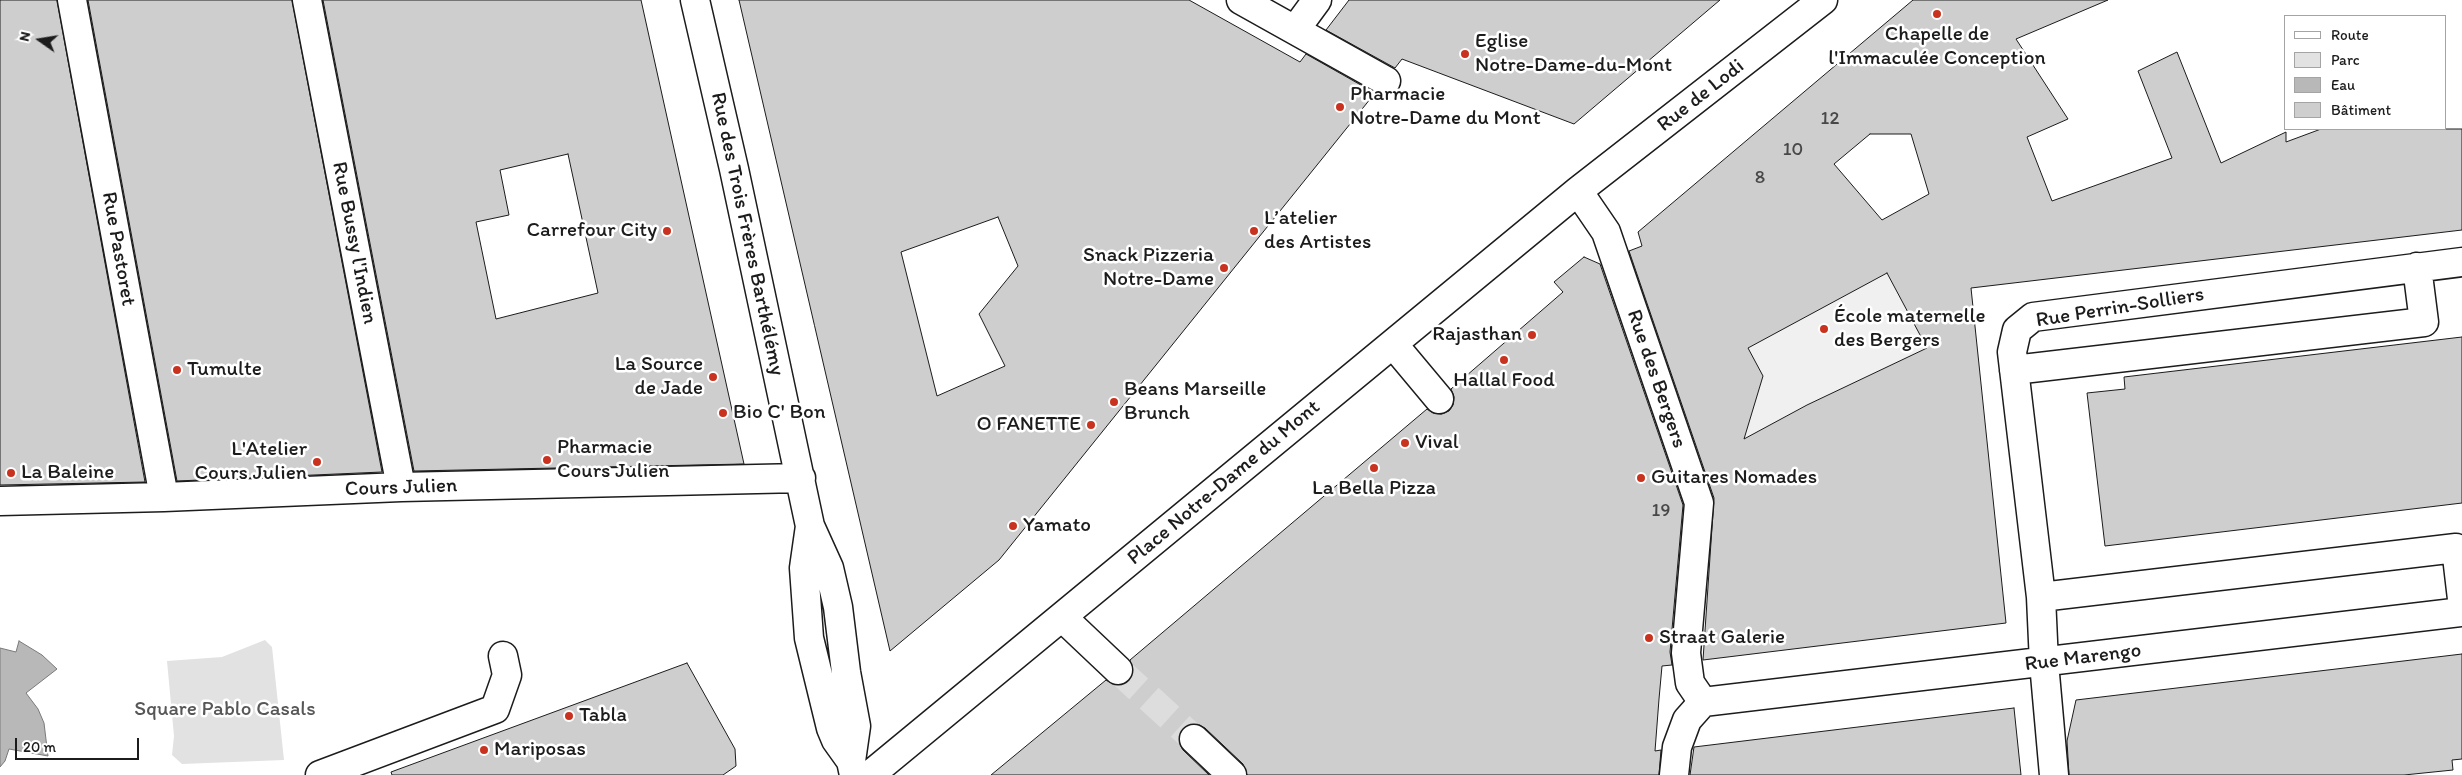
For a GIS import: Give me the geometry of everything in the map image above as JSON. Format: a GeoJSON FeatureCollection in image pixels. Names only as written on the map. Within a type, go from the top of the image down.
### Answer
{"type":"FeatureCollection","features":[{"type":"Feature","properties":{"kind":"street","name":"Rue Pastoret"},"geometry":{"type":"LineString","coordinates":[[72,0],[164,497]]}},
{"type":"Feature","properties":{"kind":"street","name":"Rue Bussy l'Indien"},"geometry":{"type":"LineString","coordinates":[[307,0],[401,487]]}},
{"type":"Feature","properties":{"kind":"street","name":"Rue des Trois Frères Barthélémy"},"geometry":{"type":"LineString","coordinates":[[695,0],[810,526],[829,568],[836,597],[846,672],[856,726],[858,770]]}},
{"type":"Feature","properties":{"kind":"street"},"geometry":{"type":"LineString","coordinates":[[1241,0],[1386,81]]}},
{"type":"Feature","properties":{"kind":"street"},"geometry":{"type":"LineString","coordinates":[[1294,30],[1317,0]]}},
{"type":"Feature","properties":{"kind":"street","name":"Rue de Lodi"},"geometry":{"type":"LineString","coordinates":[[1578,191],[1823,0]]}},
{"type":"Feature","properties":{"kind":"street","name":"Place Notre-Dame du Mont"},"geometry":{"type":"LineString","coordinates":[[858,770],[1062,617],[1578,191]]}},
{"type":"Feature","properties":{"kind":"street","name":"Rue des Bergers"},"geometry":{"type":"LineString","coordinates":[[1578,191],[1606,232],[1699,503],[1686,653],[1690,683],[1703,702]]}},
{"type":"Feature","properties":{"kind":"street","name":"Rue Perrin-Solliers"},"geometry":{"type":"LineString","coordinates":[[2054,775],[2040,597],[2012,352],[2017,330],[2032,317],[2462,262]]}},
{"type":"Feature","properties":{"kind":"street"},"geometry":{"type":"LineString","coordinates":[[2014,370],[2424,322],[2417,267]]}},
{"type":"Feature","properties":{"kind":"street"},"geometry":{"type":"LineString","coordinates":[[1393,344],[1439,399]]}},
{"type":"Feature","properties":{"kind":"street","name":"Cours Julien"},"geometry":{"type":"LineString","coordinates":[[0,501],[164,497],[401,487],[801,478]]}},
{"type":"Feature","properties":{"kind":"street","name":"Rue des Trois Frères Barthélémy"},"geometry":{"type":"LineString","coordinates":[[810,526],[804,568],[809,638],[831,728],[836,740],[858,770]]}},
{"type":"Feature","properties":{"kind":"street"},"geometry":{"type":"LineString","coordinates":[[2040,597],[2456,548],[2462,598]]}},
{"type":"Feature","properties":{"kind":"street","name":"Rue Marengo"},"geometry":{"type":"LineString","coordinates":[[1703,702],[2462,612]]}},
{"type":"Feature","properties":{"kind":"street"},"geometry":{"type":"LineString","coordinates":[[1062,617],[1118,670]]}},
{"type":"Feature","properties":{"kind":"street"},"geometry":{"type":"LineString","coordinates":[[320,775],[495,709],[505,665]]}},
{"type":"Feature","properties":{"kind":"street"},"geometry":{"type":"LineString","coordinates":[[1674,775],[1677,747],[1687,720],[1703,702]]}},
{"type":"Feature","properties":{"kind":"street"},"geometry":{"type":"LineString","coordinates":[[1194,739],[1232,775]]}},
{"type":"Feature","properties":{"kind":"shaded area","name":"École maternelle des Bergers"},"geometry":{"type":"Polygon","coordinates":[[[1934,192],[1971,288],[1975,325],[1797,410],[1710,459],[1752,291],[1934,192]]]}},
{"type":"Feature","properties":{"kind":"green space","name":"Square Pablo Casals"},"geometry":{"type":"Polygon","coordinates":[[[265,640],[272,647],[284,760],[182,764],[172,755],[174,736],[167,661],[222,657],[265,640]]]}},
{"type":"Feature","properties":{"kind":"water"},"geometry":{"type":"Polygon","coordinates":[[[19,641],[42,655],[57,669],[26,693],[38,709],[44,723],[48,756],[9,749],[5,761],[0,767],[0,648],[16,652],[19,641]]]}},
{"type":"Feature","properties":{"kind":"building"},"geometry":{"type":"Polygon","coordinates":[[[0,0],[57,0],[145,482],[0,485],[0,0]]]}},
{"type":"Feature","properties":{"kind":"building"},"geometry":{"type":"Polygon","coordinates":[[[88,0],[292,0],[382,472],[177,481],[88,0]]]}},
{"type":"Feature","properties":{"kind":"building"},"geometry":{"type":"Polygon","coordinates":[[[323,0],[641,0],[744,464],[414,471],[323,0]],[[568,154],[500,170],[509,215],[476,222],[496,319],[598,293],[568,154]]]}},
{"type":"Feature","properties":{"kind":"building"},"geometry":{"type":"Polygon","coordinates":[[[739,0],[1189,0],[1300,62],[1306,54],[1375,93],[999,560],[890,651],[739,0]],[[998,217],[901,252],[937,396],[1005,366],[979,314],[1018,266],[998,217]]]}},
{"type":"Feature","properties":{"kind":"building"},"geometry":{"type":"Polygon","coordinates":[[[1349,0],[1720,0],[1574,124],[1402,59],[1395,68],[1326,30],[1349,0]]]}},
{"type":"Feature","properties":{"kind":"building"},"geometry":{"type":"Polygon","coordinates":[[[1913,0],[2108,0],[2016,39],[2068,119],[2027,137],[2052,201],[2172,158],[2138,71],[2177,52],[2221,163],[2286,132],[2286,142],[2318,130],[2462,129],[2462,230],[1971,288],[2006,623],[1703,660],[1714,498],[1629,251],[1642,246],[1638,232],[1913,0]],[[1870,134],[1834,164],[1882,220],[1929,194],[1911,134],[1870,134]],[[1887,273],[1748,348],[1763,376],[1744,439],[1807,405],[1927,348],[1887,273]]]}},
{"type":"Feature","properties":{"kind":"building"},"geometry":{"type":"Polygon","coordinates":[[[1584,257],[1600,264],[1683,505],[1670,652],[1672,665],[1662,666],[1659,699],[1655,751],[1661,750],[1659,775],[1247,775],[1243,764],[1205,728],[1197,724],[1189,724],[1183,728],[1179,735],[1179,743],[1183,750],[1209,775],[991,775],[1106,680],[1115,685],[1123,685],[1129,681],[1133,673],[1130,660],[1427,409],[1433,413],[1441,414],[1449,411],[1453,405],[1454,397],[1451,389],[1563,292],[1554,282],[1584,257]]]}},
{"type":"Feature","properties":{"kind":"building"},"geometry":{"type":"Polygon","coordinates":[[[2462,337],[2462,503],[2105,546],[2087,393],[2125,389],[2124,377],[2462,337]]]}},
{"type":"Feature","properties":{"kind":"building"},"geometry":{"type":"Polygon","coordinates":[[[2462,654],[2462,759],[2452,760],[2453,770],[2404,775],[2069,775],[2067,741],[2076,700],[2462,654]]]}},
{"type":"Feature","properties":{"kind":"building"},"geometry":{"type":"Polygon","coordinates":[[[687,663],[735,749],[736,766],[723,775],[392,775],[391,772],[687,663]]]}},
{"type":"Feature","properties":{"kind":"building"},"geometry":{"type":"Polygon","coordinates":[[[2014,708],[2021,775],[1690,775],[1694,747],[2014,708]]]}},
{"type":"Feature","properties":{"kind":"tunnel"},"geometry":{"type":"LineString","coordinates":[[1118,670],[1194,739]]}},
{"type":"Feature","properties":{"kind":"place","name":"Chapelle de l'Immaculée Conception"},"geometry":{"type":"Point","coordinates":[1937,14]}},
{"type":"Feature","properties":{"kind":"place","name":"Eglise Notre-Dame-du-Mont"},"geometry":{"type":"Point","coordinates":[1465,54]}},
{"type":"Feature","properties":{"kind":"place","name":"Pharmacie Notre-Dame du Mont"},"geometry":{"type":"Point","coordinates":[1340,107]}},
{"type":"Feature","properties":{"kind":"place","name":"Carrefour City"},"geometry":{"type":"Point","coordinates":[667,231]}},
{"type":"Feature","properties":{"kind":"place","name":"L’atelier des Artistes"},"geometry":{"type":"Point","coordinates":[1254,231]}},
{"type":"Feature","properties":{"kind":"place","name":"Snack Pizzeria Notre-Dame"},"geometry":{"type":"Point","coordinates":[1224,268]}},
{"type":"Feature","properties":{"kind":"place","name":"École maternelle des Bergers"},"geometry":{"type":"Point","coordinates":[1824,329]}},
{"type":"Feature","properties":{"kind":"place","name":"Rajasthan"},"geometry":{"type":"Point","coordinates":[1532,335]}},
{"type":"Feature","properties":{"kind":"place","name":"Hallal Food"},"geometry":{"type":"Point","coordinates":[1504,360]}},
{"type":"Feature","properties":{"kind":"place","name":"Tumulte"},"geometry":{"type":"Point","coordinates":[177,370]}},
{"type":"Feature","properties":{"kind":"place","name":"La Source de Jade"},"geometry":{"type":"Point","coordinates":[713,377]}},
{"type":"Feature","properties":{"kind":"place","name":"Beans Marseille Brunch"},"geometry":{"type":"Point","coordinates":[1114,402]}},
{"type":"Feature","properties":{"kind":"place","name":"Bio C' Bon"},"geometry":{"type":"Point","coordinates":[723,413]}},
{"type":"Feature","properties":{"kind":"place","name":"O FANETTE"},"geometry":{"type":"Point","coordinates":[1091,425]}},
{"type":"Feature","properties":{"kind":"place","name":"Vival"},"geometry":{"type":"Point","coordinates":[1405,443]}},
{"type":"Feature","properties":{"kind":"place","name":"Pharmacie Cours Julien"},"geometry":{"type":"Point","coordinates":[547,460]}},
{"type":"Feature","properties":{"kind":"place","name":"L'Atelier Cours Julien"},"geometry":{"type":"Point","coordinates":[317,462]}},
{"type":"Feature","properties":{"kind":"place","name":"La Bella Pizza"},"geometry":{"type":"Point","coordinates":[1374,468]}},
{"type":"Feature","properties":{"kind":"place","name":"La Baleine"},"geometry":{"type":"Point","coordinates":[11,473]}},
{"type":"Feature","properties":{"kind":"place","name":"Guitares Nomades"},"geometry":{"type":"Point","coordinates":[1641,478]}},
{"type":"Feature","properties":{"kind":"place","name":"Yamato"},"geometry":{"type":"Point","coordinates":[1013,526]}},
{"type":"Feature","properties":{"kind":"place","name":"Straat Galerie"},"geometry":{"type":"Point","coordinates":[1649,638]}},
{"type":"Feature","properties":{"kind":"place","name":"Tabla"},"geometry":{"type":"Point","coordinates":[569,716]}},
{"type":"Feature","properties":{"kind":"place","name":"Mariposas"},"geometry":{"type":"Point","coordinates":[484,750]}}]}
